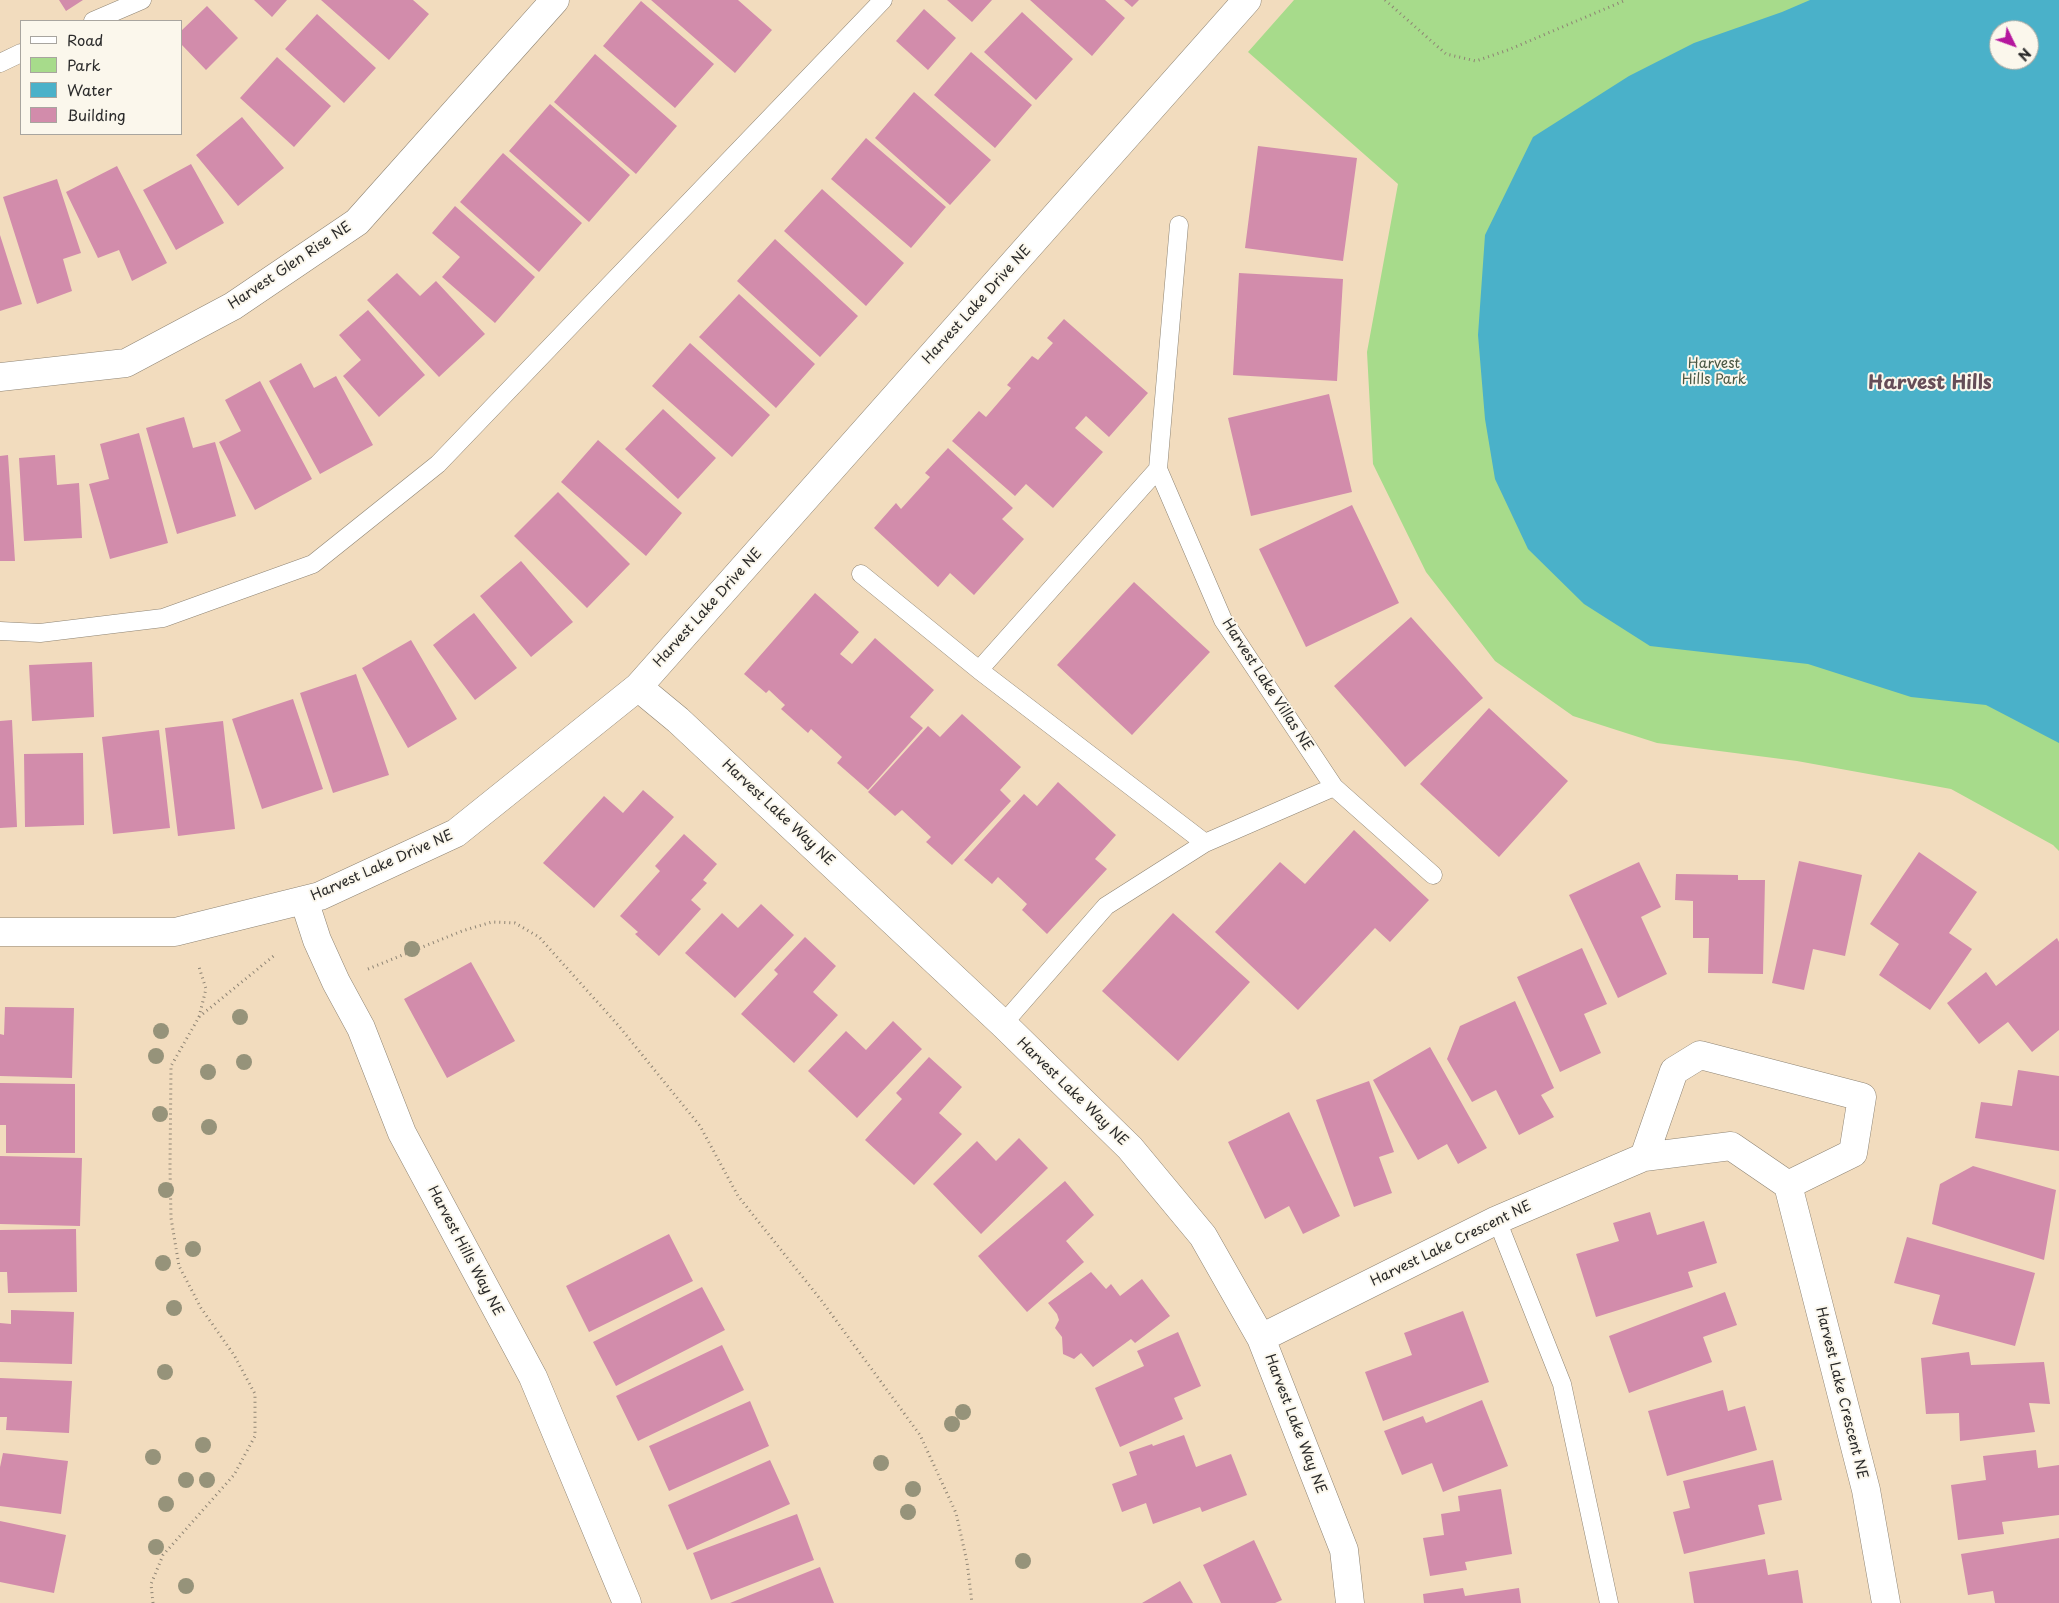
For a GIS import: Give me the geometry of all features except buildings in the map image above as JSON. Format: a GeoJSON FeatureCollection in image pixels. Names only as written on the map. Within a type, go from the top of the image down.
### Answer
{"type":"FeatureCollection","features":[{"type":"Feature","properties":{"kind":"street","name":"Harvest Glen Rise NE"},"geometry":{"type":"LineString","coordinates":[[0,377],[126,363],[233,306],[357,222],[555,0]]}},
{"type":"Feature","properties":{"kind":"street","name":"Harvest Lake Drive NE"},"geometry":{"type":"LineString","coordinates":[[0,932],[176,932],[320,896],[456,833],[638,687],[1247,0]]}},
{"type":"Feature","properties":{"kind":"street","name":"Harvest Lake Way NE"},"geometry":{"type":"LineString","coordinates":[[638,687],[678,720],[1003,1024],[1130,1148],[1203,1236],[1261,1338],[1344,1550],[1350,1603]]}},
{"type":"Feature","properties":{"kind":"street","name":"Harvest Hills Way NE"},"geometry":{"type":"LineString","coordinates":[[304,900],[317,940],[336,982],[361,1028],[402,1133],[533,1377],[627,1603]]}},
{"type":"Feature","properties":{"kind":"street"},"geometry":{"type":"LineString","coordinates":[[1644,1157],[1674,1071],[1700,1055],[1862,1097],[1853,1152],[1788,1185]]}},
{"type":"Feature","properties":{"kind":"street","name":"Harvest Lake Crescent NE"},"geometry":{"type":"LineString","coordinates":[[1261,1338],[1496,1220],[1644,1157],[1731,1146],[1788,1185],[1866,1490],[1886,1603]]}},
{"type":"Feature","properties":{"kind":"lane"},"geometry":{"type":"LineString","coordinates":[[96,20],[142,0]]}},
{"type":"Feature","properties":{"kind":"lane"},"geometry":{"type":"LineString","coordinates":[[0,630],[40,633],[163,618],[314,564],[438,464],[883,0]]}},
{"type":"Feature","properties":{"kind":"lane"},"geometry":{"type":"LineString","coordinates":[[0,62],[20,53]]}},
{"type":"Feature","properties":{"kind":"lane","name":"Harvest Lake Villas NE"},"geometry":{"type":"LineString","coordinates":[[1179,224],[1158,470],[1223,620],[1334,787],[1433,875]]}},
{"type":"Feature","properties":{"kind":"lane"},"geometry":{"type":"LineString","coordinates":[[979,670],[1158,470]]}},
{"type":"Feature","properties":{"kind":"lane"},"geometry":{"type":"LineString","coordinates":[[861,574],[979,670],[1205,844]]}},
{"type":"Feature","properties":{"kind":"lane"},"geometry":{"type":"LineString","coordinates":[[1003,1024],[1106,906],[1205,844],[1334,787]]}},
{"type":"Feature","properties":{"kind":"lane"},"geometry":{"type":"LineString","coordinates":[[1496,1220],[1562,1384],[1609,1603]]}},
{"type":"Feature","properties":{"kind":"path"},"geometry":{"type":"LineString","coordinates":[[1384,0],[1446,54],[1476,61],[1508,50],[1626,0]]}},
{"type":"Feature","properties":{"kind":"path"},"geometry":{"type":"LineString","coordinates":[[364,971],[462,931],[492,922],[515,923],[539,936],[618,1024],[700,1126],[738,1196],[821,1300],[920,1436],[956,1513],[967,1562],[972,1603]]}},
{"type":"Feature","properties":{"kind":"path"},"geometry":{"type":"LineString","coordinates":[[199,1017],[276,954]]}},
{"type":"Feature","properties":{"kind":"path"},"geometry":{"type":"LineString","coordinates":[[153,1603],[152,1584],[164,1555],[234,1475],[255,1436],[255,1394],[234,1355],[201,1308],[180,1266],[172,1218],[170,1168],[171,1066],[199,1017],[206,989],[199,967]]}},
{"type":"Feature","properties":{"kind":"green space","name":"Harvest Hills Park"},"geometry":{"type":"Polygon","coordinates":[[[1294,0],[2059,0],[2059,851],[2053,845],[1951,789],[1797,761],[1657,743],[1573,716],[1495,661],[1426,572],[1373,464],[1367,352],[1398,184],[1248,52],[1294,0]]]}},
{"type":"Feature","properties":{"kind":"water","name":"Harvest Hills Park"},"geometry":{"type":"Polygon","coordinates":[[[1810,0],[2059,0],[2059,743],[1986,705],[1911,697],[1808,664],[1650,646],[1584,604],[1528,549],[1495,479],[1485,419],[1478,335],[1485,235],[1533,137],[1629,76],[1694,43],[1782,12],[1810,0]]]}},
{"type":"Feature","properties":{"kind":"district","name":"Harvest Hills"},"geometry":{"type":"Point","coordinates":[1930,384]}}]}
